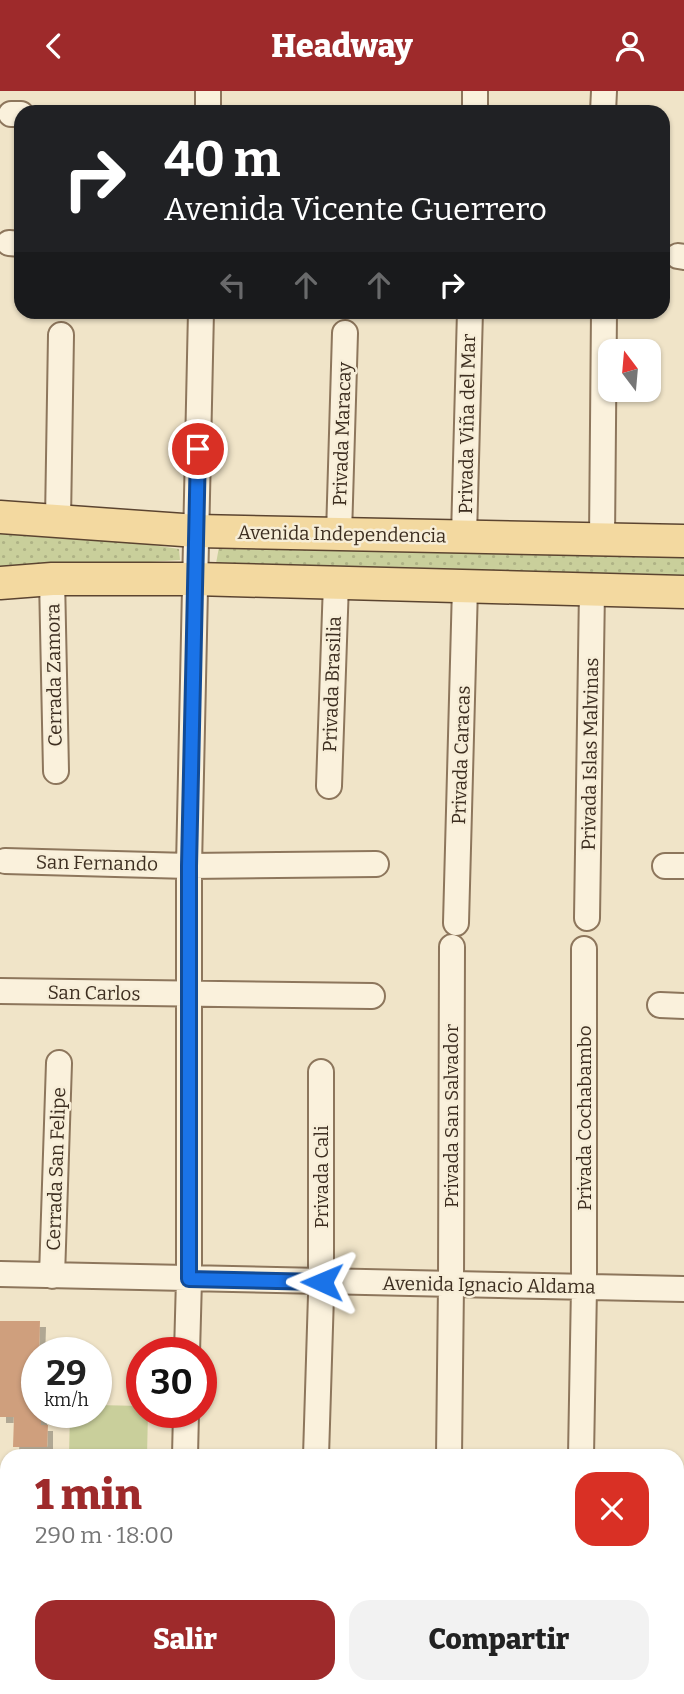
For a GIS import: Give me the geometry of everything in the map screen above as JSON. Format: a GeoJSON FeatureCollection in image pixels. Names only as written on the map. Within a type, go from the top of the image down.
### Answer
{"type":"FeatureCollection","features":[{"type":"Feature","properties":{"kind":"main road","name":"Avenida Independencia"},"geometry":{"type":"LineString","coordinates":[[0,517],[197,531],[684,541]]}},
{"type":"Feature","properties":{"kind":"main road"},"geometry":{"type":"LineString","coordinates":[[0,583],[52,579],[195,579],[684,592]]}},
{"type":"Feature","properties":{"kind":"street"},"geometry":{"type":"LineString","coordinates":[[187,1337],[189,866],[201,319]]}},
{"type":"Feature","properties":{"kind":"street","name":"Privada Viña del Mar"},"geometry":{"type":"LineString","coordinates":[[464,536],[470,319]]}},
{"type":"Feature","properties":{"kind":"street"},"geometry":{"type":"LineString","coordinates":[[602,539],[604,319]]}},
{"type":"Feature","properties":{"kind":"street","name":"Privada Maracay"},"geometry":{"type":"LineString","coordinates":[[339,534],[345,333]]}},
{"type":"Feature","properties":{"kind":"street"},"geometry":{"type":"LineString","coordinates":[[58,520],[61,335]]}},
{"type":"Feature","properties":{"kind":"street","name":"Cerrada Zamora"},"geometry":{"type":"LineString","coordinates":[[52,579],[56,771]]}},
{"type":"Feature","properties":{"kind":"street","name":"Privada Brasilia"},"geometry":{"type":"LineString","coordinates":[[329,786],[336,583]]}},
{"type":"Feature","properties":{"kind":"street","name":"Privada Caracas"},"geometry":{"type":"LineString","coordinates":[[454,935],[465,587]]}},
{"type":"Feature","properties":{"kind":"street","name":"Privada Islas Malvinas"},"geometry":{"type":"LineString","coordinates":[[587,918],[592,590]]}},
{"type":"Feature","properties":{"kind":"street","name":"San Fernando"},"geometry":{"type":"LineString","coordinates":[[5,861],[189,866],[376,863]]}},
{"type":"Feature","properties":{"kind":"street","name":"Privada San Salvador"},"geometry":{"type":"LineString","coordinates":[[449,1449],[454,935]]}},
{"type":"Feature","properties":{"kind":"street","name":"Privada Cochabambo"},"geometry":{"type":"LineString","coordinates":[[581,1449],[584,949]]}},
{"type":"Feature","properties":{"kind":"street","name":"San Carlos"},"geometry":{"type":"LineString","coordinates":[[0,991],[372,996]]}},
{"type":"Feature","properties":{"kind":"street","name":"Cerrada San Felipe"},"geometry":{"type":"LineString","coordinates":[[52,1276],[59,1063]]}},
{"type":"Feature","properties":{"kind":"street","name":"Privada Cali"},"geometry":{"type":"LineString","coordinates":[[317,1449],[322,1282],[321,1072]]}},
{"type":"Feature","properties":{"kind":"street","name":"Avenida Ignacio Aldama"},"geometry":{"type":"LineString","coordinates":[[0,1275],[684,1289]]}},
{"type":"Feature","properties":{"kind":"street"},"geometry":{"type":"LineString","coordinates":[[185,1449],[186,1428]]}},
{"type":"Feature","properties":{"kind":"green space"},"geometry":{"type":"Polygon","coordinates":[[[0,528],[59,531],[179,549],[180,560],[0,572],[0,528]]]}},
{"type":"Feature","properties":{"kind":"green space"},"geometry":{"type":"Polygon","coordinates":[[[219,547],[684,552],[684,578],[215,569],[219,547]]]}},
{"type":"Feature","properties":{"kind":"green space"},"geometry":{"type":"Polygon","coordinates":[[[112,1405],[126,1406],[126,1428],[148,1428],[147,1449],[69,1449],[70,1428],[112,1428],[112,1405]]]}},
{"type":"Feature","properties":{"kind":"building"},"geometry":{"type":"Polygon","coordinates":[[[0,1321],[40,1321],[40,1337],[21,1337],[21,1428],[48,1428],[47,1447],[13,1447],[14,1417],[0,1417],[0,1321]]]}},
{"type":"Feature","properties":{"kind":"route"},"geometry":{"type":"LineString","coordinates":[[198,449],[189,866],[189,1279],[322,1282]]}}]}
